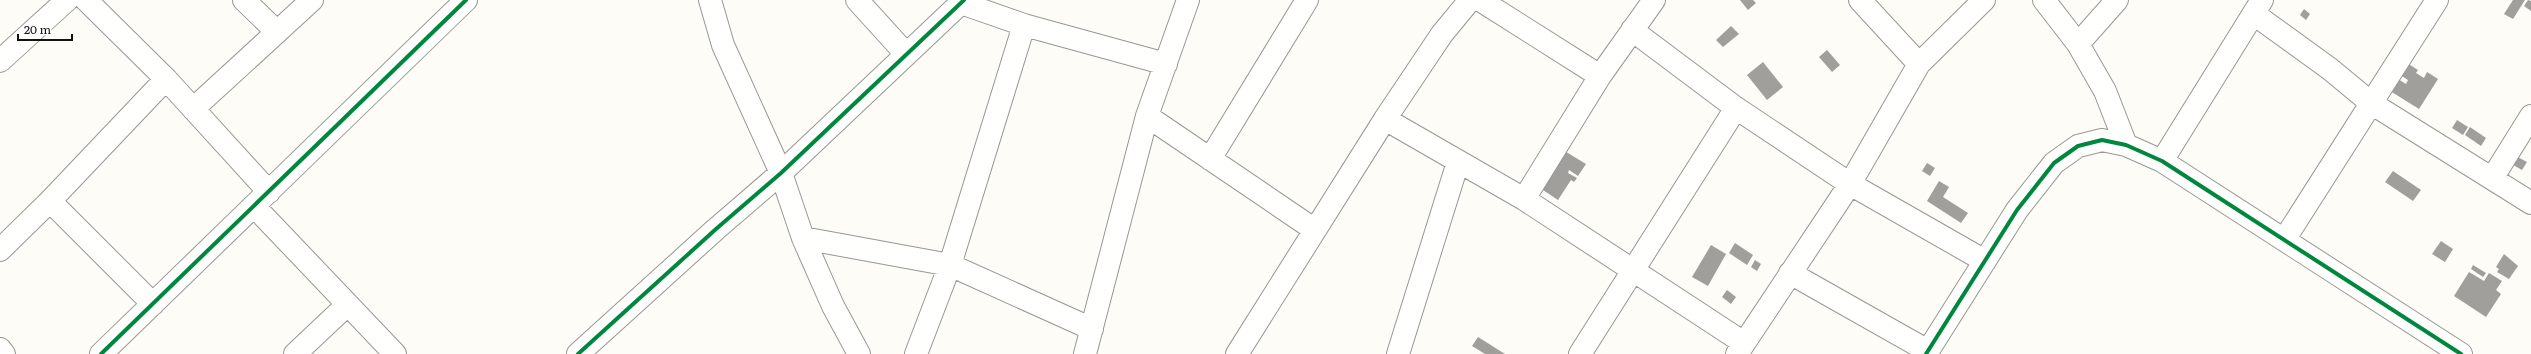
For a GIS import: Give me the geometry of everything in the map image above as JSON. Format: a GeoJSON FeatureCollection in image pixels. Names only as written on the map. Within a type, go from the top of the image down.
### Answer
{"type":"FeatureCollection","features":[{"type":"Feature","properties":{"kind":"street"},"geometry":{"type":"LineString","coordinates":[[0,61],[67,0]]}},
{"type":"Feature","properties":{"kind":"street"},"geometry":{"type":"LineString","coordinates":[[86,0],[166,79],[193,109],[261,199],[348,305],[395,354]]}},
{"type":"Feature","properties":{"kind":"street"},"geometry":{"type":"LineString","coordinates":[[244,0],[277,32]]}},
{"type":"Feature","properties":{"kind":"street"},"geometry":{"type":"LineString","coordinates":[[193,109],[312,0]]}},
{"type":"Feature","properties":{"kind":"street"},"geometry":{"type":"LineString","coordinates":[[102,354],[466,0]]}},
{"type":"Feature","properties":{"kind":"street"},"geometry":{"type":"LineString","coordinates":[[710,0],[723,45],[781,173],[804,238],[833,306],[859,354]]}},
{"type":"Feature","properties":{"kind":"street"},"geometry":{"type":"LineString","coordinates":[[856,0],[906,54]]}},
{"type":"Feature","properties":{"kind":"street"},"geometry":{"type":"LineString","coordinates":[[1085,354],[1147,116],[1188,0]]}},
{"type":"Feature","properties":{"kind":"street"},"geometry":{"type":"LineString","coordinates":[[1210,159],[1307,0]]}},
{"type":"Feature","properties":{"kind":"street"},"geometry":{"type":"LineString","coordinates":[[1237,354],[1385,119],[1442,34],[1470,0]]}},
{"type":"Feature","properties":{"kind":"street"},"geometry":{"type":"LineString","coordinates":[[1480,0],[1600,76]]}},
{"type":"Feature","properties":{"kind":"street"},"geometry":{"type":"LineString","coordinates":[[1524,199],[1600,76],[1654,0]]}},
{"type":"Feature","properties":{"kind":"street"},"geometry":{"type":"LineString","coordinates":[[1385,119],[1524,199],[1632,270],[1740,348],[1850,184],[1919,64],[1984,0]]}},
{"type":"Feature","properties":{"kind":"street"},"geometry":{"type":"LineString","coordinates":[[2044,0],[2078,44],[2105,91],[2126,145]]}},
{"type":"Feature","properties":{"kind":"street"},"geometry":{"type":"LineString","coordinates":[[2078,44],[2117,0]]}},
{"type":"Feature","properties":{"kind":"street"},"geometry":{"type":"LineString","coordinates":[[2284,240],[2437,0]]}},
{"type":"Feature","properties":{"kind":"street"},"geometry":{"type":"LineString","coordinates":[[1864,1],[1919,64]]}},
{"type":"Feature","properties":{"kind":"street"},"geometry":{"type":"LineString","coordinates":[[578,354],[716,229],[781,173],[962,2],[1024,25],[1166,64]]}},
{"type":"Feature","properties":{"kind":"street"},"geometry":{"type":"LineString","coordinates":[[2162,161],[2258,7],[2371,103],[2493,177],[2531,203]]}},
{"type":"Feature","properties":{"kind":"street"},"geometry":{"type":"LineString","coordinates":[[916,354],[950,265],[1024,25]]}},
{"type":"Feature","properties":{"kind":"street"},"geometry":{"type":"LineString","coordinates":[[1632,30],[1736,108],[1850,184],[1985,261]]}},
{"type":"Feature","properties":{"kind":"street"},"geometry":{"type":"LineString","coordinates":[[0,250],[50,201],[166,79]]}},
{"type":"Feature","properties":{"kind":"street"},"geometry":{"type":"LineString","coordinates":[[1580,354],[1736,108]]}},
{"type":"Feature","properties":{"kind":"street"},"geometry":{"type":"LineString","coordinates":[[1147,116],[1315,230]]}},
{"type":"Feature","properties":{"kind":"street"},"geometry":{"type":"LineString","coordinates":[[2493,177],[2531,116]]}},
{"type":"Feature","properties":{"kind":"street"},"geometry":{"type":"LineString","coordinates":[[1790,273],[1927,352],[2017,210],[2054,163],[2078,146],[2102,140],[2126,145],[2162,161],[2461,354]]}},
{"type":"Feature","properties":{"kind":"street"},"geometry":{"type":"LineString","coordinates":[[1398,354],[1458,162]]}},
{"type":"Feature","properties":{"kind":"street"},"geometry":{"type":"LineString","coordinates":[[50,201],[153,304]]}},
{"type":"Feature","properties":{"kind":"street"},"geometry":{"type":"LineString","coordinates":[[804,238],[950,265],[1092,329]]}},
{"type":"Feature","properties":{"kind":"street"},"geometry":{"type":"LineString","coordinates":[[295,354],[348,305]]}},
{"type":"Feature","properties":{"kind":"street"},"geometry":{"type":"LineString","coordinates":[[0,350],[4,354]]}},
{"type":"Feature","properties":{"kind":"building"},"geometry":{"type":"Polygon","coordinates":[[[1740,0],[1753,0],[1756,3],[1748,10],[1740,0]]]}},
{"type":"Feature","properties":{"kind":"building"},"geometry":{"type":"Polygon","coordinates":[[[2513,0],[2525,0],[2513,19],[2504,14],[2513,0]]]}},
{"type":"Feature","properties":{"kind":"building"},"geometry":{"type":"Polygon","coordinates":[[[2528,0],[2531,1],[2531,11],[2524,6],[2528,0]]]}},
{"type":"Feature","properties":{"kind":"building"},"geometry":{"type":"Polygon","coordinates":[[[2304,9],[2310,14],[2306,20],[2300,15],[2304,9]]]}},
{"type":"Feature","properties":{"kind":"building"},"geometry":{"type":"Polygon","coordinates":[[[1731,26],[1739,34],[1723,47],[1716,40],[1731,26]]]}},
{"type":"Feature","properties":{"kind":"building"},"geometry":{"type":"Polygon","coordinates":[[[1827,50],[1840,65],[1832,72],[1819,57],[1827,50]]]}},
{"type":"Feature","properties":{"kind":"building"},"geometry":{"type":"Polygon","coordinates":[[[2404,61],[2418,70],[2416,73],[2424,78],[2427,72],[2438,79],[2419,109],[2387,89],[2395,77],[2406,84],[2408,80],[2397,73],[2404,61]]]}},
{"type":"Feature","properties":{"kind":"building"},"geometry":{"type":"Polygon","coordinates":[[[1763,62],[1783,87],[1767,100],[1747,75],[1763,62]]]}},
{"type":"Feature","properties":{"kind":"building"},"geometry":{"type":"Polygon","coordinates":[[[2457,120],[2468,127],[2463,135],[2452,128],[2457,120]]]}},
{"type":"Feature","properties":{"kind":"building"},"geometry":{"type":"Polygon","coordinates":[[[2470,127],[2486,138],[2481,146],[2465,135],[2470,127]]]}},
{"type":"Feature","properties":{"kind":"building"},"geometry":{"type":"Polygon","coordinates":[[[1563,150],[1586,164],[1578,176],[1569,170],[1568,173],[1577,178],[1574,182],[1571,180],[1558,200],[1540,188],[1563,150]]]}},
{"type":"Feature","properties":{"kind":"building"},"geometry":{"type":"Polygon","coordinates":[[[2512,154],[2527,162],[2522,170],[2508,162],[2512,154]]]}},
{"type":"Feature","properties":{"kind":"building"},"geometry":{"type":"Polygon","coordinates":[[[1927,163],[1935,168],[1930,176],[1922,171],[1927,163]]]}},
{"type":"Feature","properties":{"kind":"building"},"geometry":{"type":"Polygon","coordinates":[[[2393,171],[2421,190],[2413,201],[2385,182],[2393,171]]]}},
{"type":"Feature","properties":{"kind":"building"},"geometry":{"type":"Polygon","coordinates":[[[1939,181],[1949,187],[1943,197],[1968,213],[1961,223],[1927,201],[1939,181]]]}},
{"type":"Feature","properties":{"kind":"building"},"geometry":{"type":"Polygon","coordinates":[[[2441,241],[2453,249],[2445,262],[2432,254],[2441,241]]]}},
{"type":"Feature","properties":{"kind":"building"},"geometry":{"type":"Polygon","coordinates":[[[1735,243],[1753,255],[1747,265],[1729,253],[1735,243]]]}},
{"type":"Feature","properties":{"kind":"building"},"geometry":{"type":"Polygon","coordinates":[[[1711,245],[1726,254],[1708,286],[1692,277],[1711,245]]]}},
{"type":"Feature","properties":{"kind":"building"},"geometry":{"type":"Polygon","coordinates":[[[2504,254],[2518,266],[2509,279],[2497,272],[2499,269],[2496,267],[2504,254]]]}},
{"type":"Feature","properties":{"kind":"building"},"geometry":{"type":"Polygon","coordinates":[[[1755,260],[1761,264],[1757,271],[1751,267],[1755,260]]]}},
{"type":"Feature","properties":{"kind":"building"},"geometry":{"type":"Polygon","coordinates":[[[2473,265],[2486,273],[2483,277],[2471,269],[2473,265]]]}},
{"type":"Feature","properties":{"kind":"building"},"geometry":{"type":"Polygon","coordinates":[[[2469,272],[2484,281],[2489,273],[2502,281],[2496,290],[2501,294],[2486,317],[2454,296],[2469,272]]]}},
{"type":"Feature","properties":{"kind":"building"},"geometry":{"type":"Polygon","coordinates":[[[1727,290],[1736,297],[1731,304],[1722,297],[1727,290]]]}},
{"type":"Feature","properties":{"kind":"building"},"geometry":{"type":"Polygon","coordinates":[[[1478,337],[1505,354],[1485,354],[1472,346],[1478,337]]]}},
{"type":"Feature","properties":{"kind":"cycle path"},"geometry":{"type":"LineString","coordinates":[[101,354],[466,0]]}},
{"type":"Feature","properties":{"kind":"cycle path"},"geometry":{"type":"LineString","coordinates":[[578,354],[716,229],[781,173],[964,0]]}},
{"type":"Feature","properties":{"kind":"cycle path"},"geometry":{"type":"LineString","coordinates":[[1926,354],[2017,210],[2054,163],[2078,146],[2102,140],[2126,145],[2162,161],[2461,354]]}}]}
